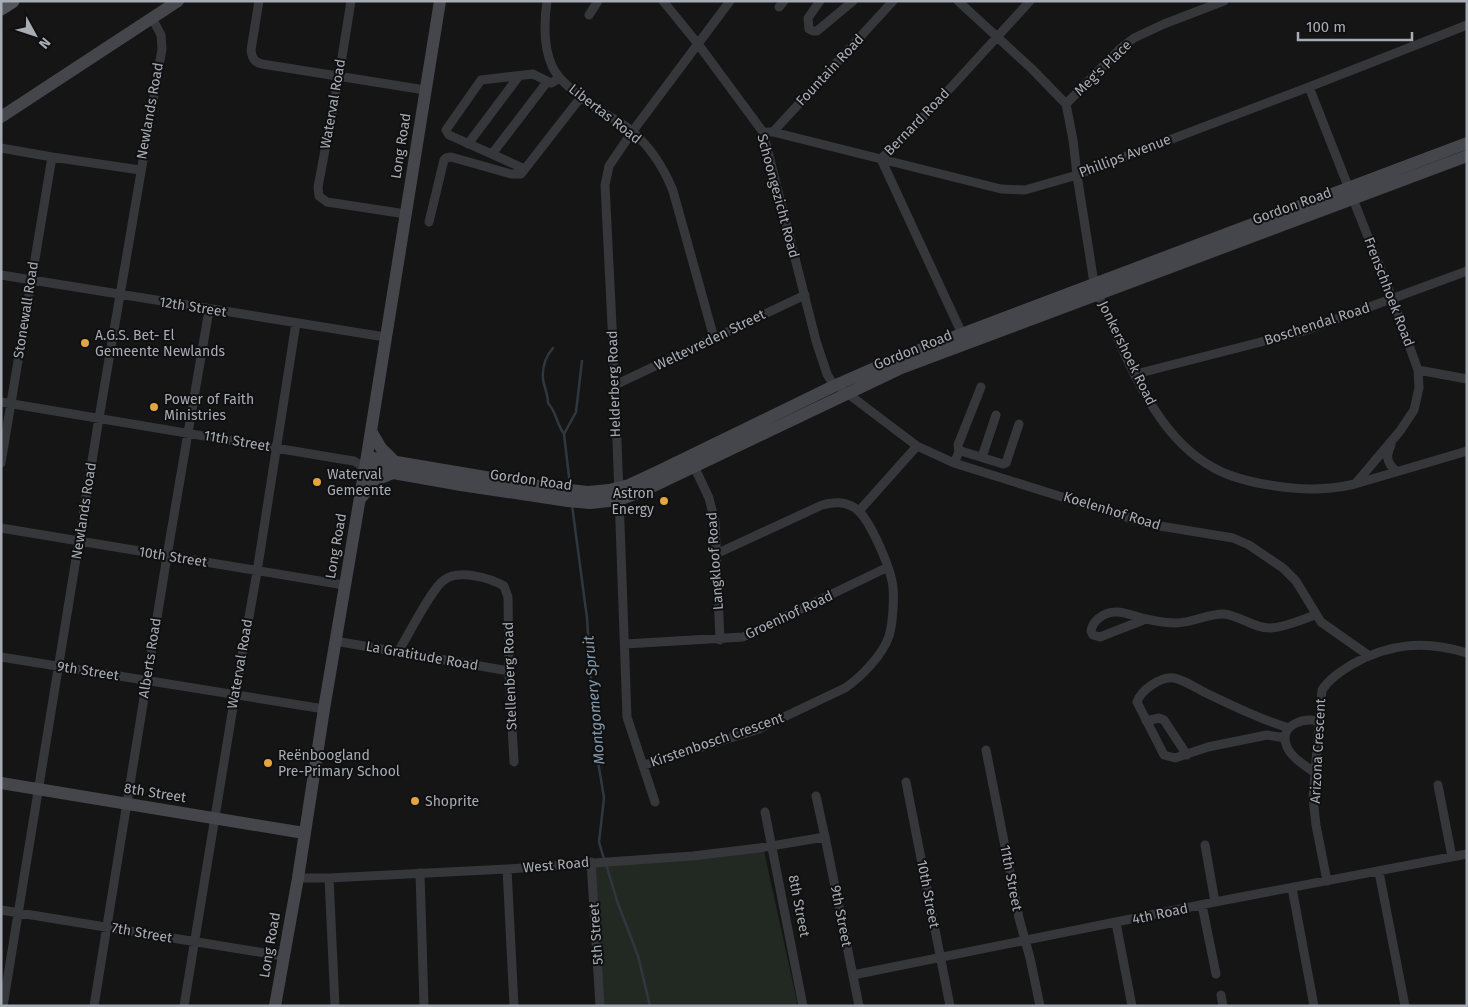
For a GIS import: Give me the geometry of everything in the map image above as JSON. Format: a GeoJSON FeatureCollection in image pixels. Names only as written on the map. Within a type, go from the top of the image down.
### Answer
{"type":"FeatureCollection","features":[{"type":"Feature","properties":{"kind":"main road"},"geometry":{"type":"LineString","coordinates":[[1,8],[12,1]]}},
{"type":"Feature","properties":{"kind":"street"},"geometry":{"type":"LineString","coordinates":[[1,117],[178,1]]}},
{"type":"Feature","properties":{"kind":"street"},"geometry":{"type":"LineString","coordinates":[[259,1],[251,50],[253,58],[258,63],[425,90]]}},
{"type":"Feature","properties":{"kind":"street","name":"Waterval Road"},"geometry":{"type":"LineString","coordinates":[[351,1],[318,187],[319,196],[326,202],[406,214]]}},
{"type":"Feature","properties":{"kind":"street","name":"Libertas Road"},"geometry":{"type":"LineString","coordinates":[[547,1],[544,18],[547,46],[552,67],[560,78],[581,97],[632,132],[658,161],[666,174],[673,191],[714,338]]}},
{"type":"Feature","properties":{"kind":"street"},"geometry":{"type":"LineString","coordinates":[[589,15],[598,1]]}},
{"type":"Feature","properties":{"kind":"street","name":"Schoongezicht Road"},"geometry":{"type":"LineString","coordinates":[[664,1],[768,132],[816,342],[826,374],[836,385]]}},
{"type":"Feature","properties":{"kind":"street","name":"Helderberg Road"},"geometry":{"type":"LineString","coordinates":[[655,802],[627,717],[615,385],[605,185],[609,166],[632,132],[730,1]]}},
{"type":"Feature","properties":{"kind":"street"},"geometry":{"type":"LineString","coordinates":[[820,1],[808,18],[809,29],[813,32],[817,31],[853,1]]}},
{"type":"Feature","properties":{"kind":"street","name":"Fountain Road"},"geometry":{"type":"LineString","coordinates":[[768,132],[894,1]]}},
{"type":"Feature","properties":{"kind":"street"},"geometry":{"type":"LineString","coordinates":[[958,1],[1032,69],[1066,104]]}},
{"type":"Feature","properties":{"kind":"street","name":"Bernard Road"},"geometry":{"type":"LineString","coordinates":[[965,339],[881,159],[934,106],[1030,1]]}},
{"type":"Feature","properties":{"kind":"street","name":"Meg's Place"},"geometry":{"type":"LineString","coordinates":[[1066,104],[1121,48],[1134,38],[1164,24],[1224,1]]}},
{"type":"Feature","properties":{"kind":"street","name":"Long Road"},"geometry":{"type":"LineString","coordinates":[[274,1006],[298,878],[344,585],[366,463],[406,214],[437,2]]}},
{"type":"Feature","properties":{"kind":"street","name":"Newlands Road"},"geometry":{"type":"LineString","coordinates":[[3,1006],[140,170],[162,49],[161,35],[152,18]]}},
{"type":"Feature","properties":{"kind":"street","name":"Phillips Avenue"},"geometry":{"type":"LineString","coordinates":[[768,132],[1011,190],[1026,190],[1077,175],[1467,25]]}},
{"type":"Feature","properties":{"kind":"street"},"geometry":{"type":"LineString","coordinates":[[525,169],[449,135],[446,130],[479,81],[532,74],[548,82],[560,78]]}},
{"type":"Feature","properties":{"kind":"street"},"geometry":{"type":"LineString","coordinates":[[468,144],[519,76]]}},
{"type":"Feature","properties":{"kind":"street"},"geometry":{"type":"LineString","coordinates":[[492,154],[548,82]]}},
{"type":"Feature","properties":{"kind":"street","name":"Frenschhoek Road"},"geometry":{"type":"LineString","coordinates":[[1309,87],[1392,298],[1418,370],[1419,388],[1414,410],[1394,438],[1355,484]]}},
{"type":"Feature","properties":{"kind":"street"},"geometry":{"type":"LineString","coordinates":[[429,222],[446,158],[518,176],[581,97]]}},
{"type":"Feature","properties":{"kind":"street","name":"Jonkershoek Road"},"geometry":{"type":"LineString","coordinates":[[1066,104],[1096,289],[1136,374],[1158,415],[1177,438],[1198,458],[1216,469],[1253,482],[1296,489],[1323,490],[1355,484],[1467,451]]}},
{"type":"Feature","properties":{"kind":"street","name":"Gordon Road"},"geometry":{"type":"LineString","coordinates":[[1351,194],[1467,143]]}},
{"type":"Feature","properties":{"kind":"street"},"geometry":{"type":"LineString","coordinates":[[1,148],[52,158],[140,170]]}},
{"type":"Feature","properties":{"kind":"street","name":"Gordon Road"},"geometry":{"type":"LineString","coordinates":[[366,463],[396,468],[461,485],[571,496],[593,492],[618,494],[649,476],[692,461],[848,393],[965,339],[1351,194],[1467,156]]}},
{"type":"Feature","properties":{"kind":"street","name":"Stonewall Road"},"geometry":{"type":"LineString","coordinates":[[1,463],[52,158]]}},
{"type":"Feature","properties":{"kind":"street","name":"Boschendal Road"},"geometry":{"type":"LineString","coordinates":[[1136,374],[1304,331],[1467,271]]}},
{"type":"Feature","properties":{"kind":"street","name":"12th Street"},"geometry":{"type":"LineString","coordinates":[[1,275],[385,337]]}},
{"type":"Feature","properties":{"kind":"street","name":"Weltevreden Street"},"geometry":{"type":"LineString","coordinates":[[615,385],[805,295]]}},
{"type":"Feature","properties":{"kind":"street","name":"Alberts Road"},"geometry":{"type":"LineString","coordinates":[[94,1006],[187,432],[209,310]]}},
{"type":"Feature","properties":{"kind":"street","name":"Waterval Road"},"geometry":{"type":"LineString","coordinates":[[184,1006],[196,942],[296,322]]}},
{"type":"Feature","properties":{"kind":"street","name":"Gordon Road"},"geometry":{"type":"LineString","coordinates":[[692,461],[836,385],[893,360],[965,339]]}},
{"type":"Feature","properties":{"kind":"street"},"geometry":{"type":"LineString","coordinates":[[1418,370],[1467,379]]}},
{"type":"Feature","properties":{"kind":"street","name":"Koelenhof Road"},"geometry":{"type":"LineString","coordinates":[[836,385],[917,446],[954,462],[1148,524],[1232,538],[1249,544],[1283,568],[1296,581],[1321,622],[1368,655]]}},
{"type":"Feature","properties":{"kind":"street"},"geometry":{"type":"LineString","coordinates":[[954,462],[959,452],[958,445],[981,387]]}},
{"type":"Feature","properties":{"kind":"street","name":"11th Street"},"geometry":{"type":"LineString","coordinates":[[1,402],[366,463]]}},
{"type":"Feature","properties":{"kind":"street"},"geometry":{"type":"LineString","coordinates":[[982,457],[996,415]]}},
{"type":"Feature","properties":{"kind":"street"},"geometry":{"type":"LineString","coordinates":[[959,452],[1003,464],[1006,463],[1019,424]]}},
{"type":"Feature","properties":{"kind":"street"},"geometry":{"type":"LineString","coordinates":[[358,502],[376,480],[396,468],[370,430]]}},
{"type":"Feature","properties":{"kind":"street"},"geometry":{"type":"LineString","coordinates":[[1394,438],[1387,456],[1390,465],[1396,471]]}},
{"type":"Feature","properties":{"kind":"street"},"geometry":{"type":"LineString","coordinates":[[716,554],[822,505],[838,502],[854,507],[859,511],[917,446]]}},
{"type":"Feature","properties":{"kind":"street","name":"Langkloof Road"},"geometry":{"type":"LineString","coordinates":[[692,461],[709,498],[716,530],[720,640]]}},
{"type":"Feature","properties":{"kind":"street","name":"Kirstenbosch Crescent"},"geometry":{"type":"LineString","coordinates":[[644,765],[759,729],[845,688],[856,680],[884,648],[889,637],[893,588],[888,567],[870,528],[859,511]]}},
{"type":"Feature","properties":{"kind":"street","name":"10th Street"},"geometry":{"type":"LineString","coordinates":[[1,528],[256,572],[344,585]]}},
{"type":"Feature","properties":{"kind":"street","name":"Groenhof Road"},"geometry":{"type":"LineString","coordinates":[[625,644],[720,640],[743,637],[888,567]]}},
{"type":"Feature","properties":{"kind":"street","name":"Stellenberg Road"},"geometry":{"type":"LineString","coordinates":[[398,652],[445,579],[461,575],[486,578],[504,586],[507,591],[514,762]]}},
{"type":"Feature","properties":{"kind":"street"},"geometry":{"type":"LineString","coordinates":[[1146,619],[1128,624],[1103,636],[1095,636],[1091,631],[1096,621],[1107,613],[1114,611],[1146,619],[1182,623],[1223,614],[1264,628],[1294,623],[1315,615]]}},
{"type":"Feature","properties":{"kind":"street","name":"La Gratitude Road"},"geometry":{"type":"LineString","coordinates":[[335,641],[509,671]]}},
{"type":"Feature","properties":{"kind":"street","name":"Arizona Crescent"},"geometry":{"type":"LineString","coordinates":[[1327,881],[1316,825],[1313,798],[1322,690],[1326,684],[1340,673],[1368,655],[1404,645],[1425,644],[1467,653]]}},
{"type":"Feature","properties":{"kind":"street","name":"9th Street"},"geometry":{"type":"LineString","coordinates":[[1,657],[324,709]]}},
{"type":"Feature","properties":{"kind":"street"},"geometry":{"type":"LineString","coordinates":[[1285,738],[1267,735],[1208,747],[1175,758],[1164,754],[1137,702],[1139,696],[1157,682],[1174,678],[1267,721],[1289,728]]}},
{"type":"Feature","properties":{"kind":"street"},"geometry":{"type":"LineString","coordinates":[[1146,721],[1159,718],[1164,720],[1186,755]]}},
{"type":"Feature","properties":{"kind":"street"},"geometry":{"type":"LineString","coordinates":[[1314,772],[1294,757],[1286,744],[1285,738],[1293,724],[1304,720],[1318,721]]}},
{"type":"Feature","properties":{"kind":"street","name":"11th Street"},"geometry":{"type":"LineString","coordinates":[[986,750],[1019,918],[1040,1006]]}},
{"type":"Feature","properties":{"kind":"street","name":"10th Street"},"geometry":{"type":"LineString","coordinates":[[906,782],[950,1006]]}},
{"type":"Feature","properties":{"kind":"street","name":"8th Street"},"geometry":{"type":"LineString","coordinates":[[1,783],[304,833]]}},
{"type":"Feature","properties":{"kind":"street"},"geometry":{"type":"LineString","coordinates":[[1438,785],[1452,857]]}},
{"type":"Feature","properties":{"kind":"street","name":"9th Street"},"geometry":{"type":"LineString","coordinates":[[816,796],[859,1006]]}},
{"type":"Feature","properties":{"kind":"street","name":"8th Street"},"geometry":{"type":"LineString","coordinates":[[765,812],[803,1006]]}},
{"type":"Feature","properties":{"kind":"street","name":"West Road"},"geometry":{"type":"LineString","coordinates":[[298,878],[507,869],[693,856],[825,837]]}},
{"type":"Feature","properties":{"kind":"street"},"geometry":{"type":"LineString","coordinates":[[1205,845],[1215,902]]}},
{"type":"Feature","properties":{"kind":"street","name":"4th Road"},"geometry":{"type":"LineString","coordinates":[[853,975],[1215,902],[1467,854]]}},
{"type":"Feature","properties":{"kind":"street","name":"5th Street"},"geometry":{"type":"LineString","coordinates":[[600,861],[600,1006]]}},
{"type":"Feature","properties":{"kind":"street"},"geometry":{"type":"LineString","coordinates":[[507,869],[514,1006]]}},
{"type":"Feature","properties":{"kind":"street"},"geometry":{"type":"LineString","coordinates":[[1378,872],[1405,1006]]}},
{"type":"Feature","properties":{"kind":"street"},"geometry":{"type":"LineString","coordinates":[[420,873],[424,1006]]}},
{"type":"Feature","properties":{"kind":"street"},"geometry":{"type":"LineString","coordinates":[[329,878],[335,1006]]}},
{"type":"Feature","properties":{"kind":"street"},"geometry":{"type":"LineString","coordinates":[[1292,888],[1314,1006]]}},
{"type":"Feature","properties":{"kind":"street"},"geometry":{"type":"LineString","coordinates":[[1202,905],[1216,974]]}},
{"type":"Feature","properties":{"kind":"street","name":"7th Street"},"geometry":{"type":"LineString","coordinates":[[1,910],[283,956]]}},
{"type":"Feature","properties":{"kind":"street"},"geometry":{"type":"LineString","coordinates":[[1116,923],[1132,1006]]}},
{"type":"Feature","properties":{"kind":"street"},"geometry":{"type":"LineString","coordinates":[[1221,995],[1224,1006]]}},
{"type":"Feature","properties":{"kind":"shaded area"},"geometry":{"type":"Polygon","coordinates":[[[764,851],[798,1006],[601,1006],[593,864],[764,851]]]}},
{"type":"Feature","properties":{"kind":"waterway"},"geometry":{"type":"LineString","coordinates":[[553,348],[545,362],[543,379],[548,403],[564,434]]}},
{"type":"Feature","properties":{"kind":"waterway","name":"Montgomery Spruit"},"geometry":{"type":"LineString","coordinates":[[570,485],[564,434],[576,412],[582,361]]}},
{"type":"Feature","properties":{"kind":"waterway","name":"Montgomery Spruit"},"geometry":{"type":"LineString","coordinates":[[572,505],[587,618],[591,683],[598,715],[596,749],[604,798],[599,842],[604,859]]}},
{"type":"Feature","properties":{"kind":"waterway","name":"Montgomery Spruit"},"geometry":{"type":"LineString","coordinates":[[606,864],[617,901],[638,956],[650,1006]]}},
{"type":"Feature","properties":{"kind":"place","name":"A.G.S. Bet- El Gemeente Newlands"},"geometry":{"type":"Point","coordinates":[85,343]}},
{"type":"Feature","properties":{"kind":"place","name":"Power of Faith Ministries"},"geometry":{"type":"Point","coordinates":[154,407]}},
{"type":"Feature","properties":{"kind":"place","name":"Waterval Gemeente"},"geometry":{"type":"Point","coordinates":[317,482]}},
{"type":"Feature","properties":{"kind":"place","name":"Astron Energy"},"geometry":{"type":"Point","coordinates":[664,501]}},
{"type":"Feature","properties":{"kind":"place","name":"Reënboogland Pre-Primary School"},"geometry":{"type":"Point","coordinates":[268,763]}},
{"type":"Feature","properties":{"kind":"place","name":"Shoprite"},"geometry":{"type":"Point","coordinates":[415,801]}}]}
